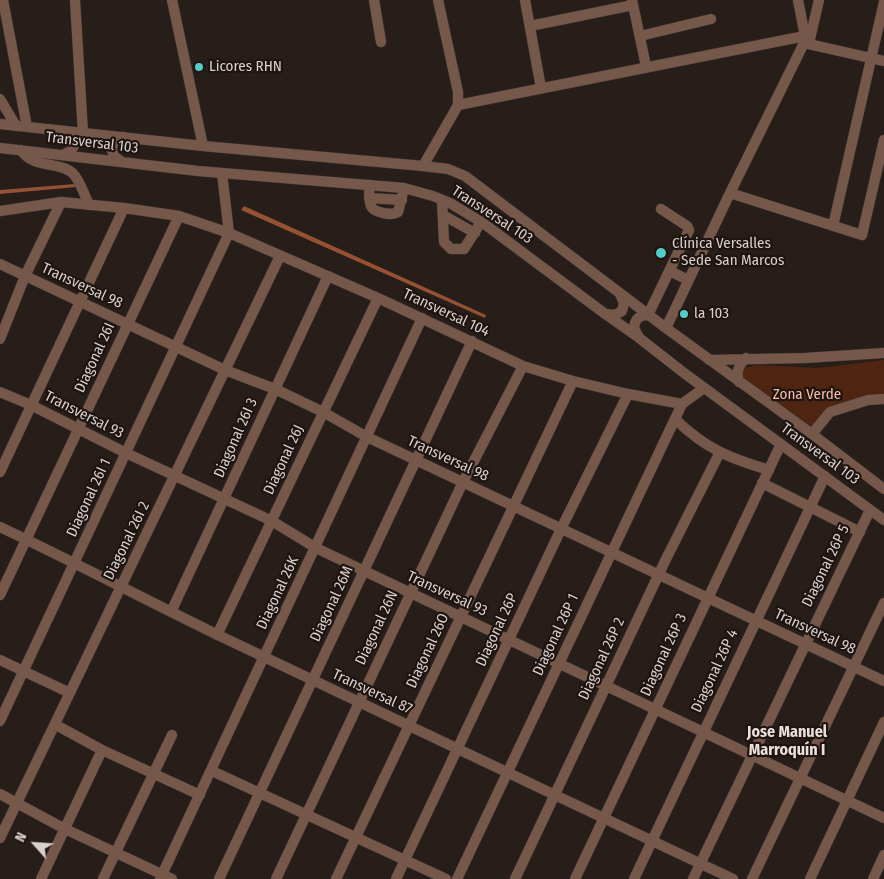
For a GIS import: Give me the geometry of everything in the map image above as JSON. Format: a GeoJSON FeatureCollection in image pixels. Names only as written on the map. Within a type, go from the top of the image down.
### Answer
{"type":"FeatureCollection","features":[{"type":"Feature","properties":{"kind":"street"},"geometry":{"type":"LineString","coordinates":[[3,0],[3,14],[21,127]]}},
{"type":"Feature","properties":{"kind":"street"},"geometry":{"type":"LineString","coordinates":[[75,0],[83,133]]}},
{"type":"Feature","properties":{"kind":"street"},"geometry":{"type":"LineString","coordinates":[[172,0],[203,146]]}},
{"type":"Feature","properties":{"kind":"street"},"geometry":{"type":"LineString","coordinates":[[374,0],[381,42]]}},
{"type":"Feature","properties":{"kind":"street"},"geometry":{"type":"LineString","coordinates":[[423,166],[458,105],[458,92],[438,0]]}},
{"type":"Feature","properties":{"kind":"street"},"geometry":{"type":"LineString","coordinates":[[525,0],[541,88]]}},
{"type":"Feature","properties":{"kind":"street"},"geometry":{"type":"LineString","coordinates":[[798,0],[806,41]]}},
{"type":"Feature","properties":{"kind":"street"},"geometry":{"type":"LineString","coordinates":[[666,328],[730,193],[806,41],[818,0]]}},
{"type":"Feature","properties":{"kind":"street"},"geometry":{"type":"LineString","coordinates":[[833,226],[884,2]]}},
{"type":"Feature","properties":{"kind":"street"},"geometry":{"type":"LineString","coordinates":[[530,26],[633,3],[646,66]]}},
{"type":"Feature","properties":{"kind":"street"},"geometry":{"type":"LineString","coordinates":[[640,36],[711,19]]}},
{"type":"Feature","properties":{"kind":"street"},"geometry":{"type":"LineString","coordinates":[[458,105],[646,66],[806,41],[884,61]]}},
{"type":"Feature","properties":{"kind":"street"},"geometry":{"type":"LineString","coordinates":[[0,99],[21,127]]}},
{"type":"Feature","properties":{"kind":"street","name":"Transversal 103"},"geometry":{"type":"LineString","coordinates":[[0,124],[203,146],[448,169],[465,176],[708,360],[883,485]]}},
{"type":"Feature","properties":{"kind":"street"},"geometry":{"type":"LineString","coordinates":[[63,155],[71,151],[75,144],[73,136],[66,131]]}},
{"type":"Feature","properties":{"kind":"street"},"geometry":{"type":"LineString","coordinates":[[122,162],[114,156],[111,148],[115,141],[126,137]]}},
{"type":"Feature","properties":{"kind":"street"},"geometry":{"type":"LineString","coordinates":[[730,193],[862,235],[884,140]]}},
{"type":"Feature","properties":{"kind":"street","name":"Transversal 103"},"geometry":{"type":"LineString","coordinates":[[0,148],[222,173],[404,188],[442,200],[481,222],[638,336],[704,388],[884,520]]}},
{"type":"Feature","properties":{"kind":"street"},"geometry":{"type":"LineString","coordinates":[[20,150],[30,160],[69,171],[75,175],[89,205]]}},
{"type":"Feature","properties":{"kind":"street"},"geometry":{"type":"LineString","coordinates":[[222,173],[229,233]]}},
{"type":"Feature","properties":{"kind":"street"},"geometry":{"type":"LineString","coordinates":[[369,186],[369,198],[402,200],[404,188]]}},
{"type":"Feature","properties":{"kind":"street"},"geometry":{"type":"LineString","coordinates":[[442,200],[444,242],[451,249],[464,249],[481,222]]}},
{"type":"Feature","properties":{"kind":"street"},"geometry":{"type":"LineString","coordinates":[[0,340],[25,276],[61,202]]}},
{"type":"Feature","properties":{"kind":"street"},"geometry":{"type":"LineString","coordinates":[[0,211],[61,202],[179,216]]}},
{"type":"Feature","properties":{"kind":"street"},"geometry":{"type":"LineString","coordinates":[[0,472],[124,208]]}},
{"type":"Feature","properties":{"kind":"street"},"geometry":{"type":"LineString","coordinates":[[638,336],[634,328],[636,320],[642,315],[648,315],[689,230],[687,226],[661,209]]}},
{"type":"Feature","properties":{"kind":"street"},"geometry":{"type":"LineString","coordinates":[[443,215],[475,233]]}},
{"type":"Feature","properties":{"kind":"street","name":"Transversal 104"},"geometry":{"type":"LineString","coordinates":[[179,216],[229,233],[328,276],[523,366],[573,381],[682,404]]}},
{"type":"Feature","properties":{"kind":"street","name":"Diagonal 26I"},"geometry":{"type":"LineString","coordinates":[[0,595],[179,216]]}},
{"type":"Feature","properties":{"kind":"street","name":"Diagonal 26I 1"},"geometry":{"type":"LineString","coordinates":[[0,721],[76,563],[229,233]]}},
{"type":"Feature","properties":{"kind":"street","name":"Diagonal 26I 2"},"geometry":{"type":"LineString","coordinates":[[0,838],[280,256]]}},
{"type":"Feature","properties":{"kind":"street","name":"Transversal 98"},"geometry":{"type":"LineString","coordinates":[[0,264],[225,370],[275,389],[323,412],[367,437],[884,681]]}},
{"type":"Feature","properties":{"kind":"street"},"geometry":{"type":"LineString","coordinates":[[670,271],[688,280]]}},
{"type":"Feature","properties":{"kind":"street","name":"Diagonal 26I 3"},"geometry":{"type":"LineString","coordinates":[[172,612],[328,276]]}},
{"type":"Feature","properties":{"kind":"street"},"geometry":{"type":"LineString","coordinates":[[604,313],[615,315],[622,311],[624,303],[619,292]]}},
{"type":"Feature","properties":{"kind":"street","name":"Diagonal 26J"},"geometry":{"type":"LineString","coordinates":[[217,635],[378,298]]}},
{"type":"Feature","properties":{"kind":"street","name":"Diagonal 26K"},"geometry":{"type":"LineString","coordinates":[[161,877],[422,318]]}},
{"type":"Feature","properties":{"kind":"street","name":"Diagonal 26M"},"geometry":{"type":"LineString","coordinates":[[219,879],[472,341]]}},
{"type":"Feature","properties":{"kind":"street"},"geometry":{"type":"LineString","coordinates":[[708,360],[804,358],[884,353]]}},
{"type":"Feature","properties":{"kind":"street"},"geometry":{"type":"LineString","coordinates":[[739,382],[739,366],[746,358]]}},
{"type":"Feature","properties":{"kind":"street","name":"Diagonal 26N"},"geometry":{"type":"LineString","coordinates":[[276,879],[463,482],[523,366]]}},
{"type":"Feature","properties":{"kind":"street","name":"Diagonal 26O"},"geometry":{"type":"LineString","coordinates":[[336,879],[573,381]]}},
{"type":"Feature","properties":{"kind":"street"},"geometry":{"type":"LineString","coordinates":[[682,404],[704,388]]}},
{"type":"Feature","properties":{"kind":"street","name":"Transversal 93"},"geometry":{"type":"LineString","coordinates":[[0,392],[31,405],[126,453],[272,520],[316,548],[884,818]]}},
{"type":"Feature","properties":{"kind":"street","name":"Diagonal 26P"},"geometry":{"type":"LineString","coordinates":[[396,879],[561,529],[628,394]]}},
{"type":"Feature","properties":{"kind":"street"},"geometry":{"type":"LineString","coordinates":[[812,434],[830,412],[868,400],[884,399]]}},
{"type":"Feature","properties":{"kind":"street","name":"Diagonal 26P 1"},"geometry":{"type":"LineString","coordinates":[[456,879],[682,404]]}},
{"type":"Feature","properties":{"kind":"street"},"geometry":{"type":"LineString","coordinates":[[676,419],[696,438],[720,452],[734,459],[769,470]]}},
{"type":"Feature","properties":{"kind":"street","name":"Diagonal 26P 3"},"geometry":{"type":"LineString","coordinates":[[574,879],[781,444]]}},
{"type":"Feature","properties":{"kind":"street","name":"Diagonal 26P 2"},"geometry":{"type":"LineString","coordinates":[[515,879],[659,575],[720,452]]}},
{"type":"Feature","properties":{"kind":"street","name":"Diagonal 26P 4"},"geometry":{"type":"LineString","coordinates":[[634,879],[824,476]]}},
{"type":"Feature","properties":{"kind":"street"},"geometry":{"type":"LineString","coordinates":[[762,483],[860,532]]}},
{"type":"Feature","properties":{"kind":"street","name":"Diagonal 26P 5"},"geometry":{"type":"LineString","coordinates":[[692,879],[870,510]]}},
{"type":"Feature","properties":{"kind":"street","name":"Transversal 87"},"geometry":{"type":"LineString","coordinates":[[0,527],[76,563],[264,658],[733,879]]}},
{"type":"Feature","properties":{"kind":"street"},"geometry":{"type":"LineString","coordinates":[[752,879],[852,666],[884,603]]}},
{"type":"Feature","properties":{"kind":"street"},"geometry":{"type":"LineString","coordinates":[[0,660],[70,693]]}},
{"type":"Feature","properties":{"kind":"street"},"geometry":{"type":"LineString","coordinates":[[810,879],[884,722]]}},
{"type":"Feature","properties":{"kind":"street"},"geometry":{"type":"LineString","coordinates":[[56,725],[102,750],[200,795]]}},
{"type":"Feature","properties":{"kind":"street"},"geometry":{"type":"LineString","coordinates":[[103,879],[172,736]]}},
{"type":"Feature","properties":{"kind":"street"},"geometry":{"type":"LineString","coordinates":[[41,879],[102,750]]}},
{"type":"Feature","properties":{"kind":"street"},"geometry":{"type":"LineString","coordinates":[[212,771],[446,879]]}},
{"type":"Feature","properties":{"kind":"street"},"geometry":{"type":"LineString","coordinates":[[0,794],[161,877],[172,879]]}},
{"type":"Feature","properties":{"kind":"street"},"geometry":{"type":"LineString","coordinates":[[873,879],[884,855]]}},
{"type":"Feature","properties":{"kind":"green space","name":"Zona Verde"},"geometry":{"type":"Polygon","coordinates":[[[884,360],[884,396],[829,411],[812,432],[741,381],[744,368],[757,365],[818,368],[884,360]]]}},
{"type":"Feature","properties":{"kind":"shaded area"},"geometry":{"type":"Polygon","coordinates":[[[75,184],[76,187],[0,194],[0,190],[75,184]]]}},
{"type":"Feature","properties":{"kind":"shaded area"},"geometry":{"type":"Polygon","coordinates":[[[244,206],[486,315],[485,318],[241,210],[244,206]]]}},
{"type":"Feature","properties":{"kind":"place","name":"Licores RHN"},"geometry":{"type":"Point","coordinates":[199,67]}},
{"type":"Feature","properties":{"kind":"place","name":"Clínica Versalles - Sede San Marcos"},"geometry":{"type":"Point","coordinates":[661,253]}},
{"type":"Feature","properties":{"kind":"place","name":"la 103"},"geometry":{"type":"Point","coordinates":[684,314]}},
{"type":"Feature","properties":{"kind":"district","name":"Jose Manuel Marroquín I"},"geometry":{"type":"Point","coordinates":[787,742]}}]}
